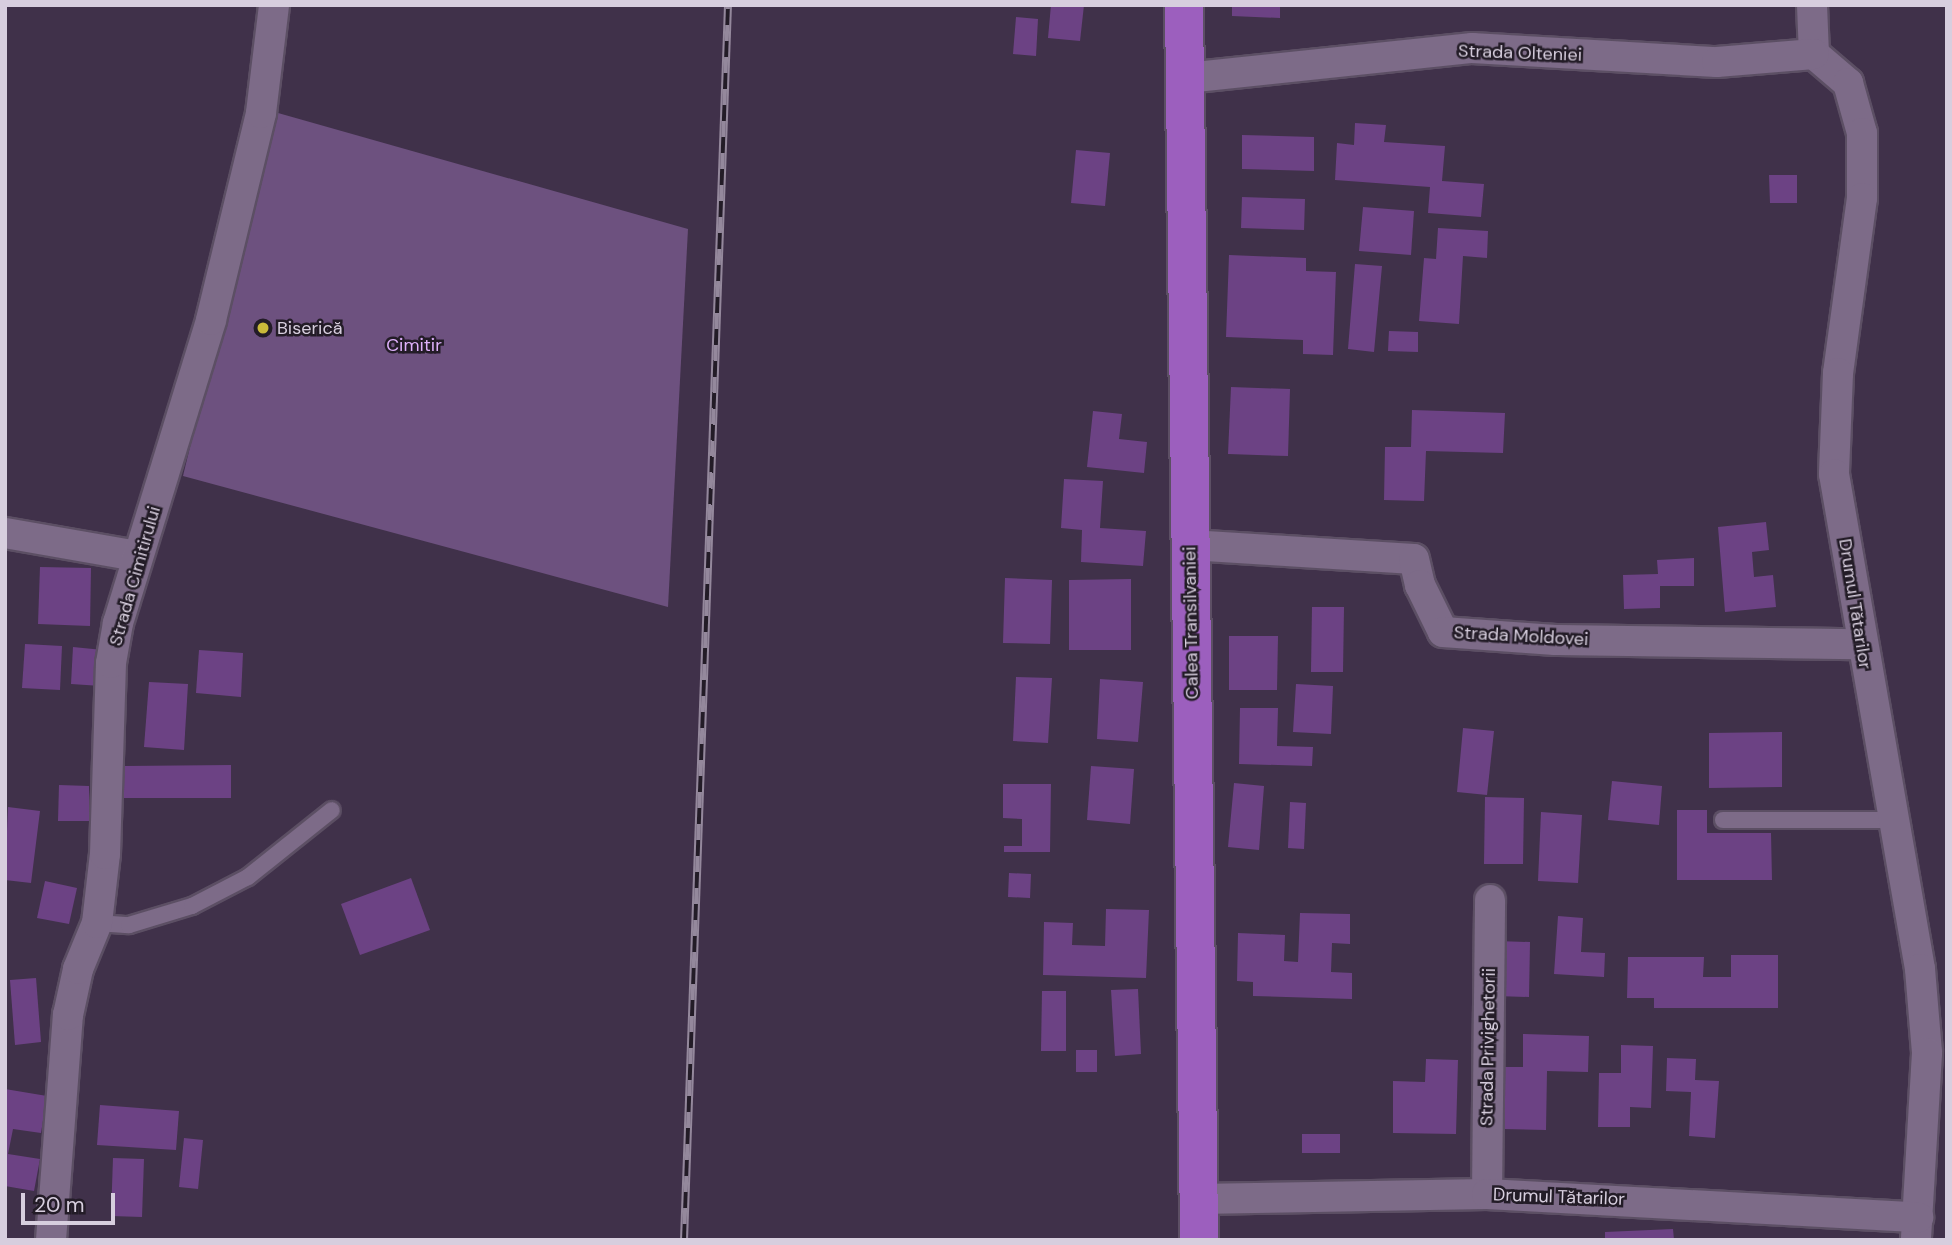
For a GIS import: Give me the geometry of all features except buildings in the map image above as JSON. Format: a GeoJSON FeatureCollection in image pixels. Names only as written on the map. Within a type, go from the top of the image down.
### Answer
{"type":"FeatureCollection","features":[{"type":"Feature","properties":{"kind":"highway","name":"Calea Transilvaniei"},"geometry":{"type":"LineString","coordinates":[[1184,5],[1199,1240]]}},
{"type":"Feature","properties":{"kind":"street","name":"Strada Cimitirului"},"geometry":{"type":"LineString","coordinates":[[51,1240],[68,1015],[78,970],[97,923],[105,854],[111,663],[137,556],[211,320],[261,113],[274,5]]}},
{"type":"Feature","properties":{"kind":"street"},"geometry":{"type":"LineString","coordinates":[[1812,5],[1814,54]]}},
{"type":"Feature","properties":{"kind":"street","name":"Strada Olteniei"},"geometry":{"type":"LineString","coordinates":[[1186,78],[1472,48],[1717,62],[1814,54]]}},
{"type":"Feature","properties":{"kind":"street","name":"Drumul Tătarilor"},"geometry":{"type":"LineString","coordinates":[[1198,1199],[1487,1194],[1917,1228],[1927,1053],[1920,969],[1860,644],[1834,474],[1838,373],[1862,198],[1862,133],[1848,83],[1814,54]]}},
{"type":"Feature","properties":{"kind":"street"},"geometry":{"type":"LineString","coordinates":[[5,533],[137,556]]}},
{"type":"Feature","properties":{"kind":"street","name":"Strada Moldovei"},"geometry":{"type":"LineString","coordinates":[[1190,545],[1414,559],[1420,585],[1443,632],[1555,640],[1860,644]]}},
{"type":"Feature","properties":{"kind":"street","name":"Strada Privighetorii"},"geometry":{"type":"LineString","coordinates":[[1487,1194],[1490,900]]}},
{"type":"Feature","properties":{"kind":"lane"},"geometry":{"type":"LineString","coordinates":[[97,923],[129,925],[192,906],[248,877],[332,810]]}},
{"type":"Feature","properties":{"kind":"lane"},"geometry":{"type":"LineString","coordinates":[[1723,820],[1894,820]]}},
{"type":"Feature","properties":{"kind":"green space","name":"Cimitir"},"geometry":{"type":"Polygon","coordinates":[[[271,111],[688,229],[668,607],[183,476],[271,111]]]}},
{"type":"Feature","properties":{"kind":"railway"},"geometry":{"type":"LineString","coordinates":[[684,1240],[728,5]]}},
{"type":"Feature","properties":{"kind":"place","name":"Biserică"},"geometry":{"type":"Point","coordinates":[263,328]}}]}
